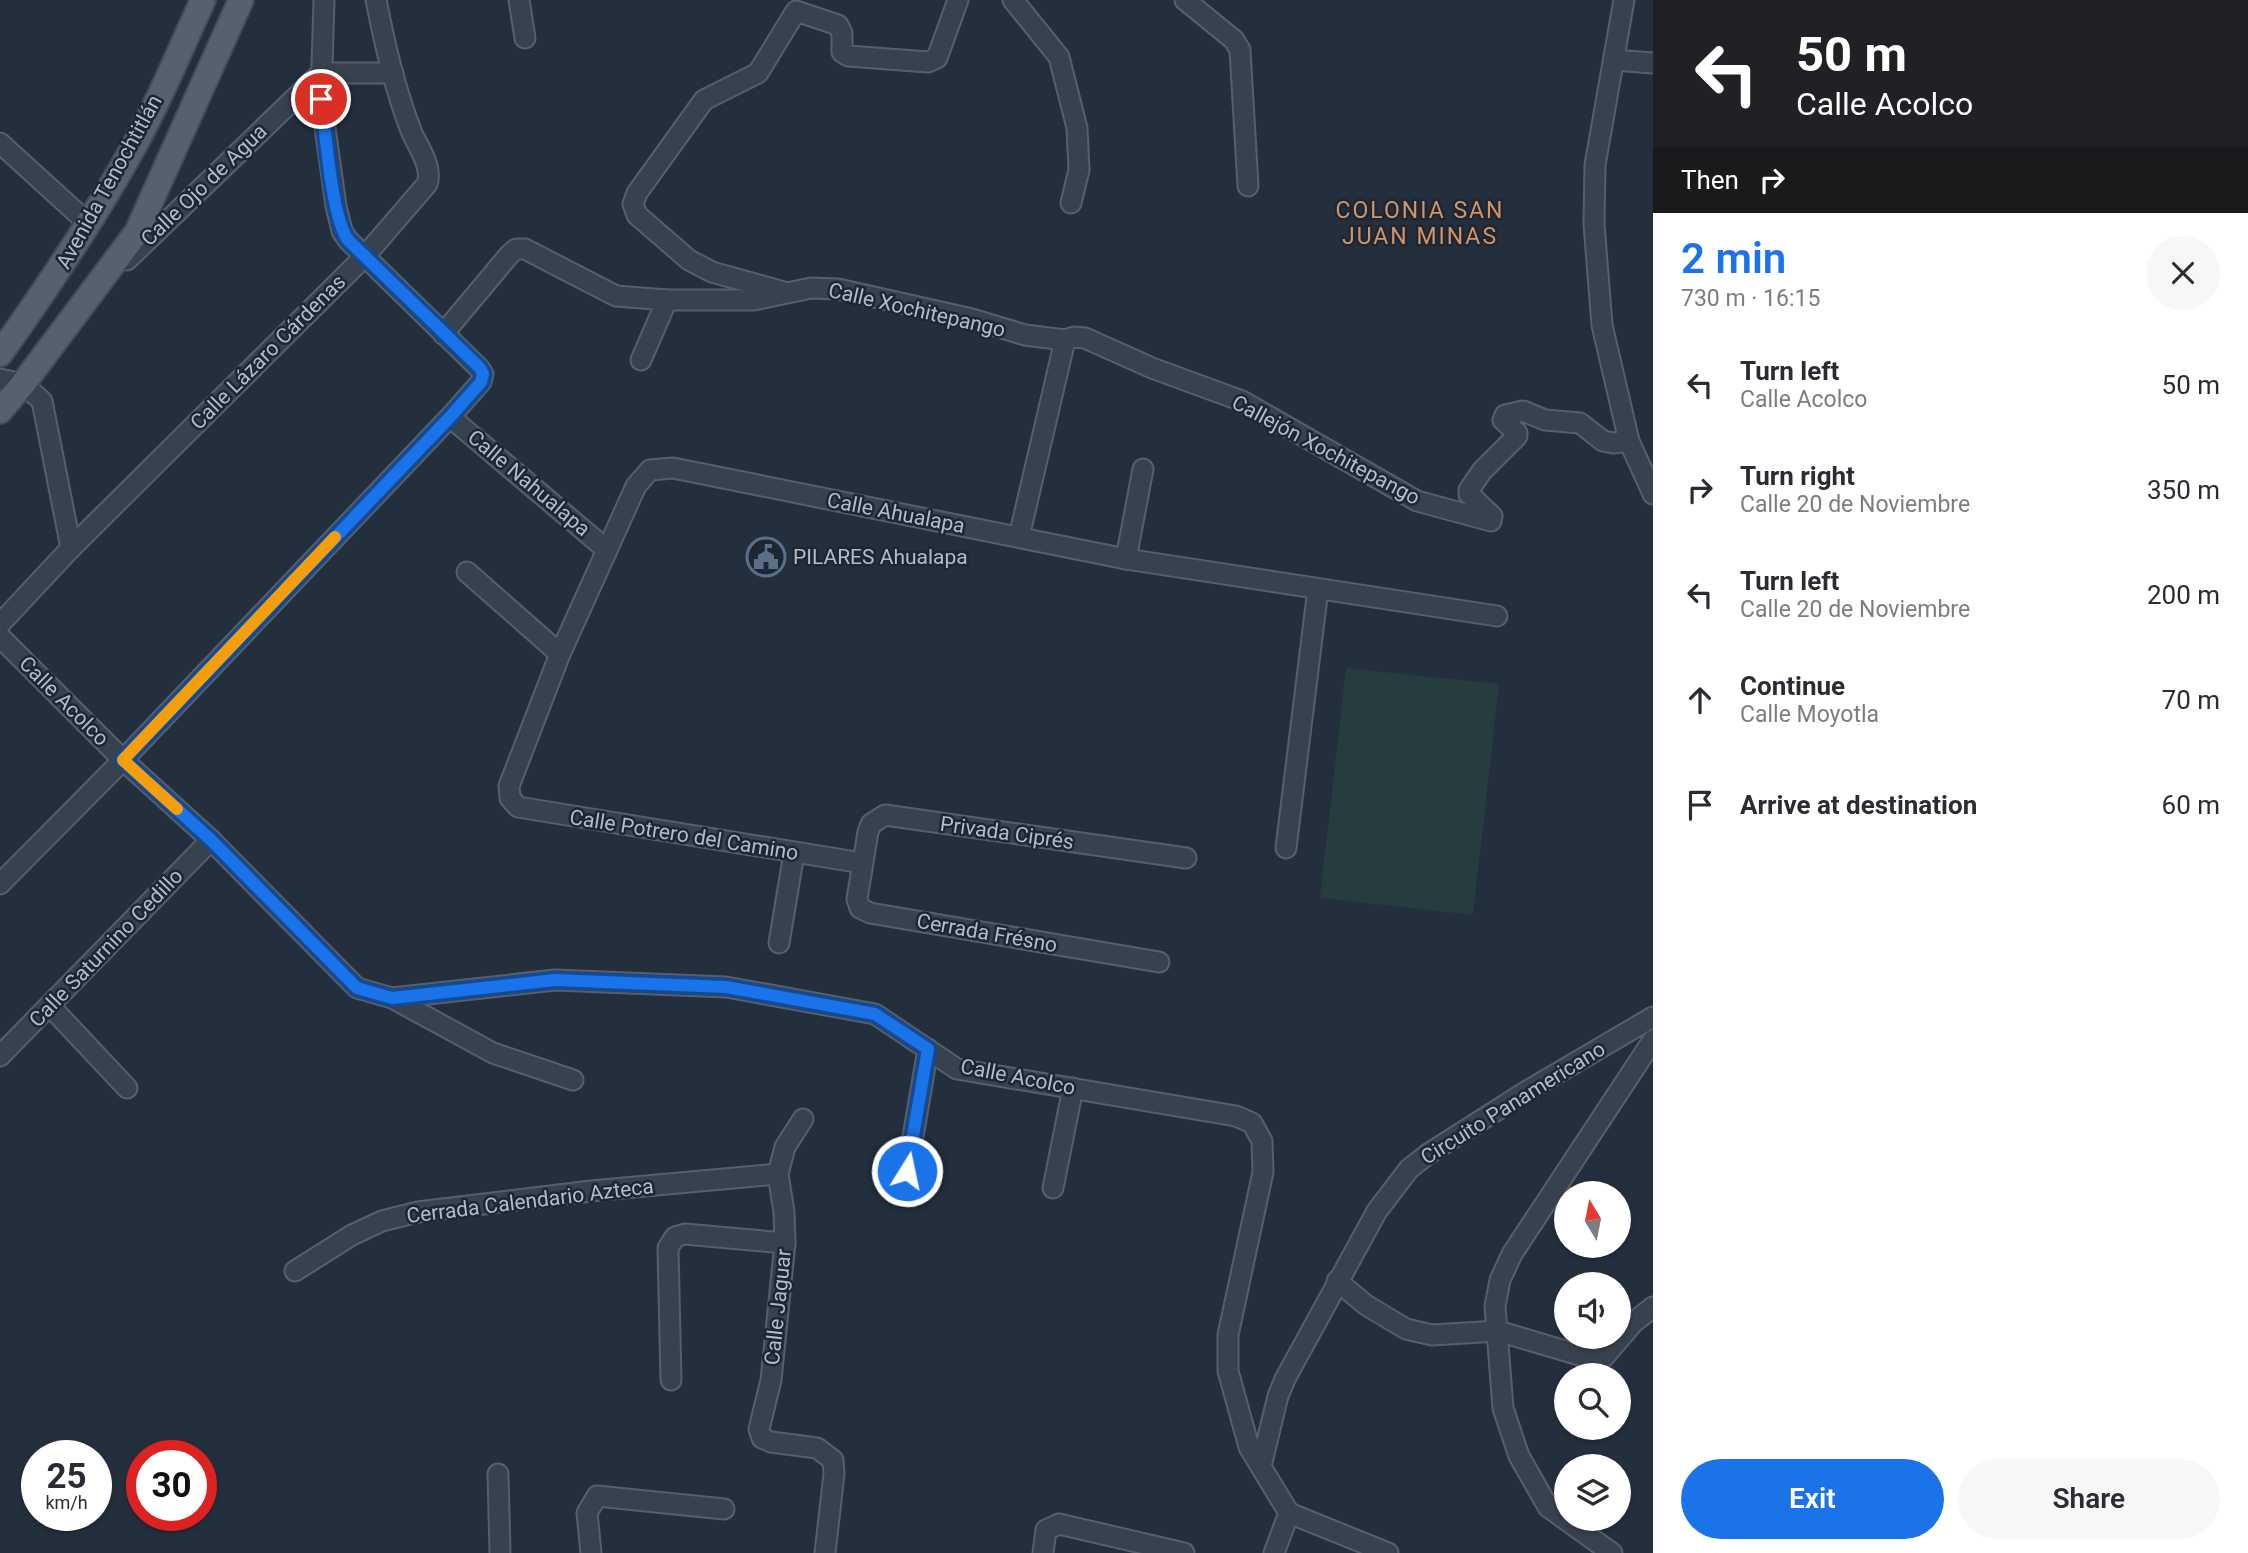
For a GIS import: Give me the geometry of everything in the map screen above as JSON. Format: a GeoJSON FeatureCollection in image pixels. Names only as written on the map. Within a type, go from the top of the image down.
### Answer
{"type":"FeatureCollection","features":[{"type":"Feature","properties":{"kind":"main road","name":"Avenida Tenochtitlán"},"geometry":{"type":"LineString","coordinates":[[0,354],[89,225],[140,135],[203,0]]}},
{"type":"Feature","properties":{"kind":"main road"},"geometry":{"type":"LineString","coordinates":[[0,411],[12,382],[88,297],[137,232],[241,0]]}},
{"type":"Feature","properties":{"kind":"main road"},"geometry":{"type":"LineString","coordinates":[[51,282],[88,297]]}},
{"type":"Feature","properties":{"kind":"street"},"geometry":{"type":"LineString","coordinates":[[0,884],[123,760],[481,382],[483,374],[480,368],[348,240],[342,231],[321,99],[326,12],[324,0]]}},
{"type":"Feature","properties":{"kind":"street","name":"Calle Lázaro Cárdenas"},"geometry":{"type":"LineString","coordinates":[[0,624],[71,548],[365,256],[427,184],[429,171],[411,130],[393,73],[376,0]]}},
{"type":"Feature","properties":{"kind":"street"},"geometry":{"type":"LineString","coordinates":[[519,0],[525,38]]}},
{"type":"Feature","properties":{"kind":"street"},"geometry":{"type":"LineString","coordinates":[[785,292],[712,272],[689,260],[636,215],[633,204],[637,193],[704,100],[758,73],[799,5],[838,25],[842,33],[842,51],[848,56],[928,62],[937,58],[958,0]]}},
{"type":"Feature","properties":{"kind":"street"},"geometry":{"type":"LineString","coordinates":[[1013,0],[1059,57],[1077,128],[1079,170],[1071,203]]}},
{"type":"Feature","properties":{"kind":"street"},"geometry":{"type":"LineString","coordinates":[[1624,0],[1595,165],[1594,224],[1602,325],[1629,441],[1653,494]]}},
{"type":"Feature","properties":{"kind":"street"},"geometry":{"type":"LineString","coordinates":[[1193,3],[1234,40],[1240,50],[1248,186]]}},
{"type":"Feature","properties":{"kind":"street"},"geometry":{"type":"LineString","coordinates":[[1614,60],[1653,63]]}},
{"type":"Feature","properties":{"kind":"street"},"geometry":{"type":"LineString","coordinates":[[321,73],[393,73]]}},
{"type":"Feature","properties":{"kind":"street","name":"Calle Ojo de Agua"},"geometry":{"type":"LineString","coordinates":[[88,297],[321,73]]}},
{"type":"Feature","properties":{"kind":"street"},"geometry":{"type":"LineString","coordinates":[[0,142],[89,225]]}},
{"type":"Feature","properties":{"kind":"street","name":"Calle Xochitepango"},"geometry":{"type":"LineString","coordinates":[[443,334],[516,249],[525,249],[615,296],[667,300],[754,300],[811,288],[838,289],[972,318],[1025,335],[1065,340]]}},
{"type":"Feature","properties":{"kind":"street"},"geometry":{"type":"LineString","coordinates":[[641,360],[667,300]]}},
{"type":"Feature","properties":{"kind":"street","name":"Callejón Xochitepango"},"geometry":{"type":"LineString","coordinates":[[1065,340],[1085,338],[1152,368],[1242,401],[1417,502],[1491,521],[1492,516],[1469,494],[1469,490],[1482,471],[1517,436],[1503,420],[1505,415],[1524,411],[1545,420],[1580,422],[1602,441],[1629,441]]}},
{"type":"Feature","properties":{"kind":"street"},"geometry":{"type":"LineString","coordinates":[[1019,537],[1065,340]]}},
{"type":"Feature","properties":{"kind":"street"},"geometry":{"type":"LineString","coordinates":[[12,382],[42,401],[71,548]]}},
{"type":"Feature","properties":{"kind":"street","name":"Calle Nahualapa"},"geometry":{"type":"LineString","coordinates":[[450,417],[607,550]]}},
{"type":"Feature","properties":{"kind":"street","name":"Calle Ahualapa"},"geometry":{"type":"LineString","coordinates":[[510,798],[509,786],[561,654],[636,486],[650,470],[673,468],[1126,559],[1497,616]]}},
{"type":"Feature","properties":{"kind":"street"},"geometry":{"type":"LineString","coordinates":[[1126,559],[1143,469]]}},
{"type":"Feature","properties":{"kind":"street"},"geometry":{"type":"LineString","coordinates":[[467,572],[561,654]]}},
{"type":"Feature","properties":{"kind":"street"},"geometry":{"type":"LineString","coordinates":[[1286,848],[1318,590]]}},
{"type":"Feature","properties":{"kind":"street","name":"Calle Acolco"},"geometry":{"type":"LineString","coordinates":[[0,637],[123,760],[211,840],[357,988],[392,998],[555,980],[726,987],[875,1014],[957,1069],[1236,1115],[1252,1123],[1262,1141],[1263,1172],[1228,1335],[1228,1371],[1249,1447],[1289,1513]]}},
{"type":"Feature","properties":{"kind":"street","name":"Calle Potrero del Camino"},"geometry":{"type":"LineString","coordinates":[[510,798],[518,807],[862,863]]}},
{"type":"Feature","properties":{"kind":"street","name":"Privada Ciprés"},"geometry":{"type":"LineString","coordinates":[[862,863],[871,824],[885,815],[1186,858]]}},
{"type":"Feature","properties":{"kind":"street","name":"Calle Saturnino Cedillo"},"geometry":{"type":"LineString","coordinates":[[0,1056],[211,840]]}},
{"type":"Feature","properties":{"kind":"street"},"geometry":{"type":"LineString","coordinates":[[779,943],[794,853]]}},
{"type":"Feature","properties":{"kind":"street","name":"Cerrada Frésno"},"geometry":{"type":"LineString","coordinates":[[862,863],[857,899],[860,908],[870,912],[1159,962]]}},
{"type":"Feature","properties":{"kind":"street"},"geometry":{"type":"LineString","coordinates":[[392,998],[493,1053],[573,1080]]}},
{"type":"Feature","properties":{"kind":"street"},"geometry":{"type":"LineString","coordinates":[[50,1006],[127,1088]]}},
{"type":"Feature","properties":{"kind":"street","name":"Circuito Panamericano"},"geometry":{"type":"LineString","coordinates":[[1261,1466],[1285,1379],[1377,1210],[1409,1170],[1428,1154],[1516,1098],[1653,1017]]}},
{"type":"Feature","properties":{"kind":"street"},"geometry":{"type":"LineString","coordinates":[[1612,1553],[1548,1507],[1519,1456],[1503,1408],[1495,1306],[1500,1280],[1512,1254],[1653,1040]]}},
{"type":"Feature","properties":{"kind":"street"},"geometry":{"type":"LineString","coordinates":[[907,1171],[928,1049]]}},
{"type":"Feature","properties":{"kind":"street"},"geometry":{"type":"LineString","coordinates":[[1053,1188],[1073,1088]]}},
{"type":"Feature","properties":{"kind":"street"},"geometry":{"type":"LineString","coordinates":[[778,1174],[785,1147],[803,1119]]}},
{"type":"Feature","properties":{"kind":"street","name":"Calle Jaguar"},"geometry":{"type":"LineString","coordinates":[[778,1174],[784,1212],[785,1243],[771,1380],[760,1429],[762,1438],[817,1448],[833,1460],[834,1474],[825,1553]]}},
{"type":"Feature","properties":{"kind":"street","name":"Cerrada Calendario Azteca"},"geometry":{"type":"LineString","coordinates":[[295,1270],[352,1234],[382,1221],[418,1212],[591,1191],[778,1174]]}},
{"type":"Feature","properties":{"kind":"street"},"geometry":{"type":"LineString","coordinates":[[671,1380],[668,1248],[675,1237],[685,1234],[785,1243]]}},
{"type":"Feature","properties":{"kind":"street"},"geometry":{"type":"LineString","coordinates":[[1337,1281],[1366,1305],[1406,1329],[1432,1335],[1498,1331],[1596,1360],[1602,1359],[1634,1322],[1653,1307]]}},
{"type":"Feature","properties":{"kind":"street"},"geometry":{"type":"LineString","coordinates":[[498,1474],[500,1553]]}},
{"type":"Feature","properties":{"kind":"street"},"geometry":{"type":"LineString","coordinates":[[591,1553],[587,1513],[597,1496],[724,1509]]}},
{"type":"Feature","properties":{"kind":"street"},"geometry":{"type":"LineString","coordinates":[[1274,1553],[1289,1513],[1388,1553]]}},
{"type":"Feature","properties":{"kind":"street"},"geometry":{"type":"LineString","coordinates":[[1043,1553],[1046,1530],[1059,1524],[1184,1553]]}},
{"type":"Feature","properties":{"kind":"green space"},"geometry":{"type":"Polygon","coordinates":[[[1346,668],[1499,684],[1473,915],[1320,898],[1346,668]]]}},
{"type":"Feature","properties":{"kind":"slow traffic"},"geometry":{"type":"LineString","coordinates":[[177,809],[123,760],[335,537]]}},
{"type":"Feature","properties":{"kind":"place","name":"PILARES Ahualapa"},"geometry":{"type":"Point","coordinates":[766,557]}},
{"type":"Feature","properties":{"kind":"district","name":"COLONIA SAN JUAN MINAS"},"geometry":{"type":"Point","coordinates":[1420,223]}},
{"type":"Feature","properties":{"kind":"route"},"geometry":{"type":"LineString","coordinates":[[321,99],[342,231],[348,240],[480,368],[483,374],[481,382],[123,760],[211,840],[357,988],[392,998],[555,980],[726,987],[875,1014],[928,1049],[907,1171]]}}]}
